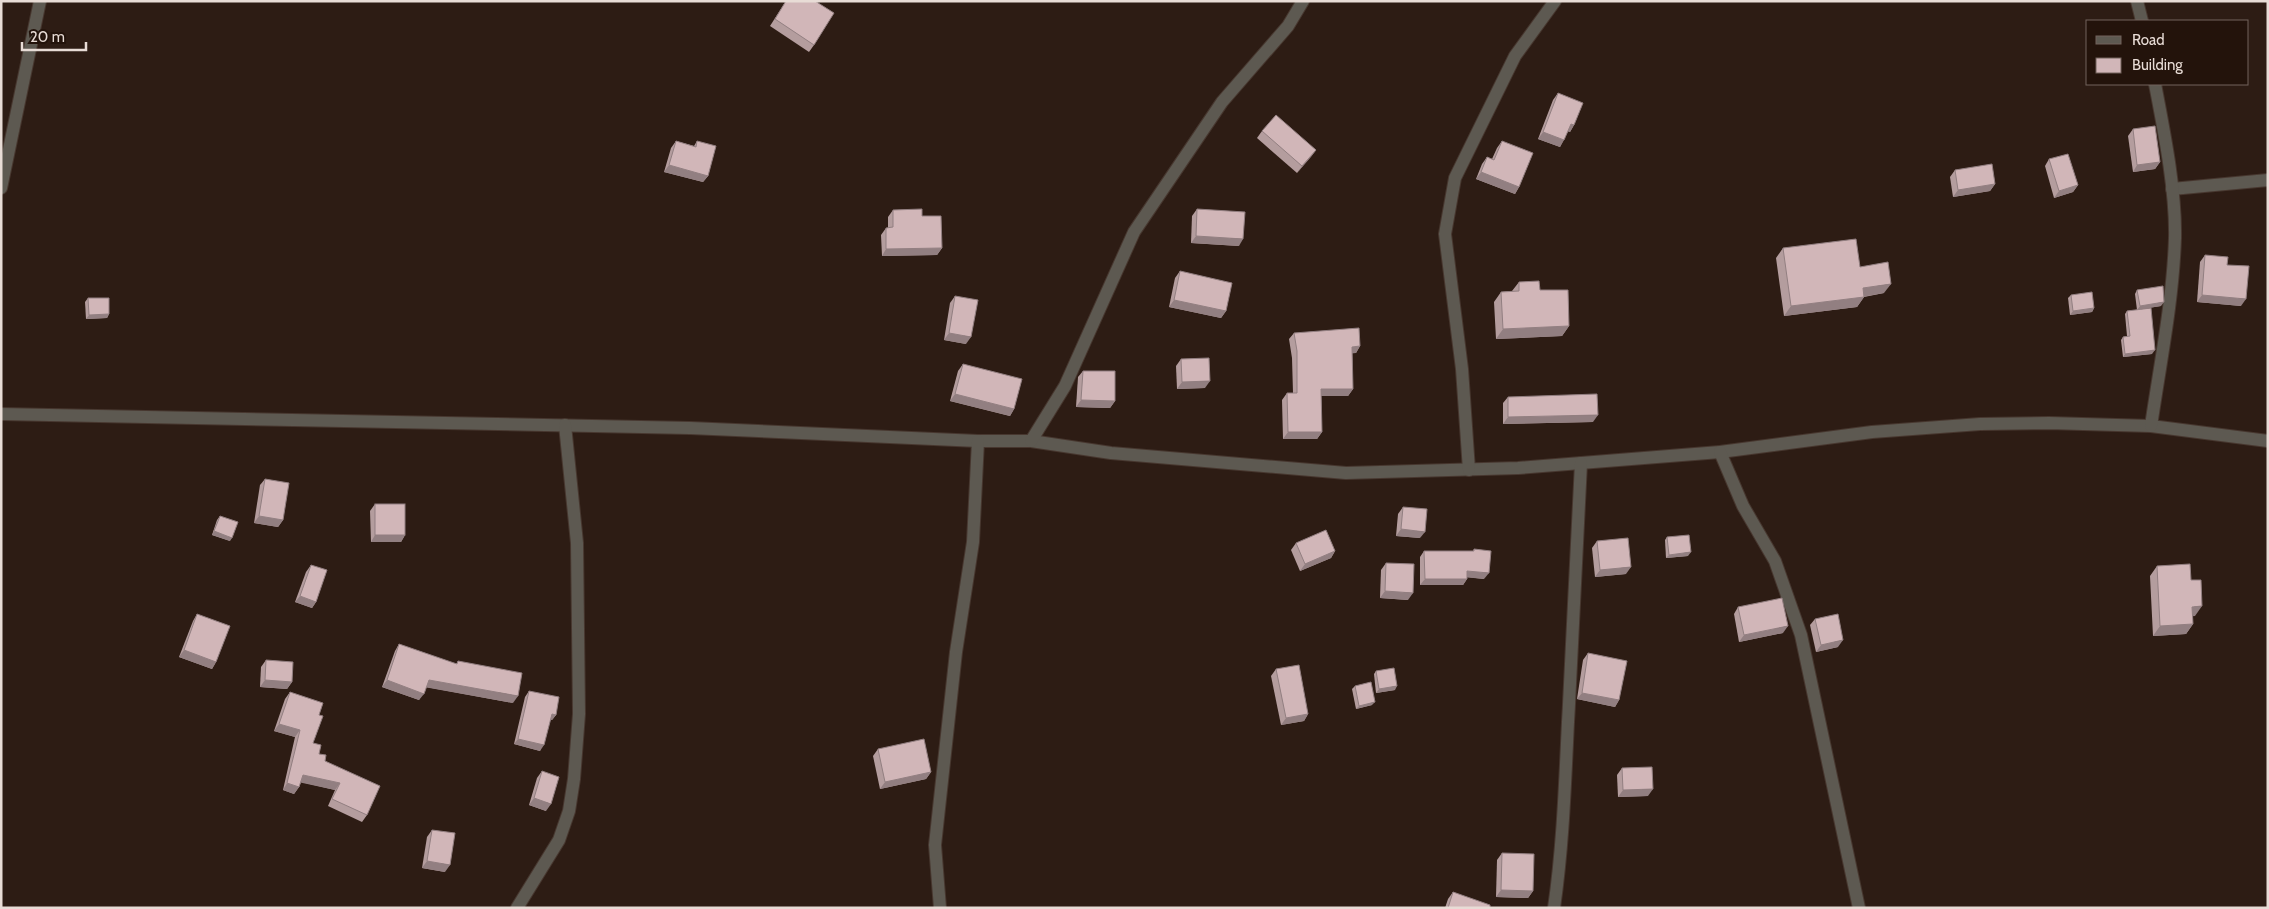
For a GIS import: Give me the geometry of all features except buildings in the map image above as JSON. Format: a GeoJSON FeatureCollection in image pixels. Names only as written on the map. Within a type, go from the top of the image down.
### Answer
{"type":"FeatureCollection","features":[{"type":"Feature","properties":{"kind":"street"},"geometry":{"type":"LineString","coordinates":[[1,188],[40,1]]}},
{"type":"Feature","properties":{"kind":"street"},"geometry":{"type":"LineString","coordinates":[[1031,441],[1065,386],[1134,232],[1222,102],[1288,26],[1303,1]]}},
{"type":"Feature","properties":{"kind":"street"},"geometry":{"type":"LineString","coordinates":[[1469,470],[1462,369],[1445,234],[1455,178],[1515,56],[1555,1]]}},
{"type":"Feature","properties":{"kind":"street"},"geometry":{"type":"LineString","coordinates":[[2138,1],[2142,20]]}},
{"type":"Feature","properties":{"kind":"street"},"geometry":{"type":"LineString","coordinates":[[2151,426],[2172,282],[2175,236],[2172,190],[2155,85]]}},
{"type":"Feature","properties":{"kind":"street"},"geometry":{"type":"LineString","coordinates":[[2172,190],[2268,180]]}},
{"type":"Feature","properties":{"kind":"street"},"geometry":{"type":"LineString","coordinates":[[1,414],[690,428],[978,441],[1031,441],[1111,453],[1346,473],[1469,470],[1580,463],[1720,452],[1872,432],[1980,424],[2049,423],[2151,426],[2268,441]]}},
{"type":"Feature","properties":{"kind":"street"},"geometry":{"type":"LineString","coordinates":[[517,908],[559,840],[569,811],[574,779],[579,714],[577,543],[565,425]]}},
{"type":"Feature","properties":{"kind":"street"},"geometry":{"type":"LineString","coordinates":[[940,908],[935,845],[956,652],[973,542],[978,441]]}},
{"type":"Feature","properties":{"kind":"street"},"geometry":{"type":"LineString","coordinates":[[1720,452],[1743,506],[1776,561],[1801,635],[1859,908]]}},
{"type":"Feature","properties":{"kind":"street"},"geometry":{"type":"LineString","coordinates":[[1554,908],[1565,801],[1580,463]]}}]}
